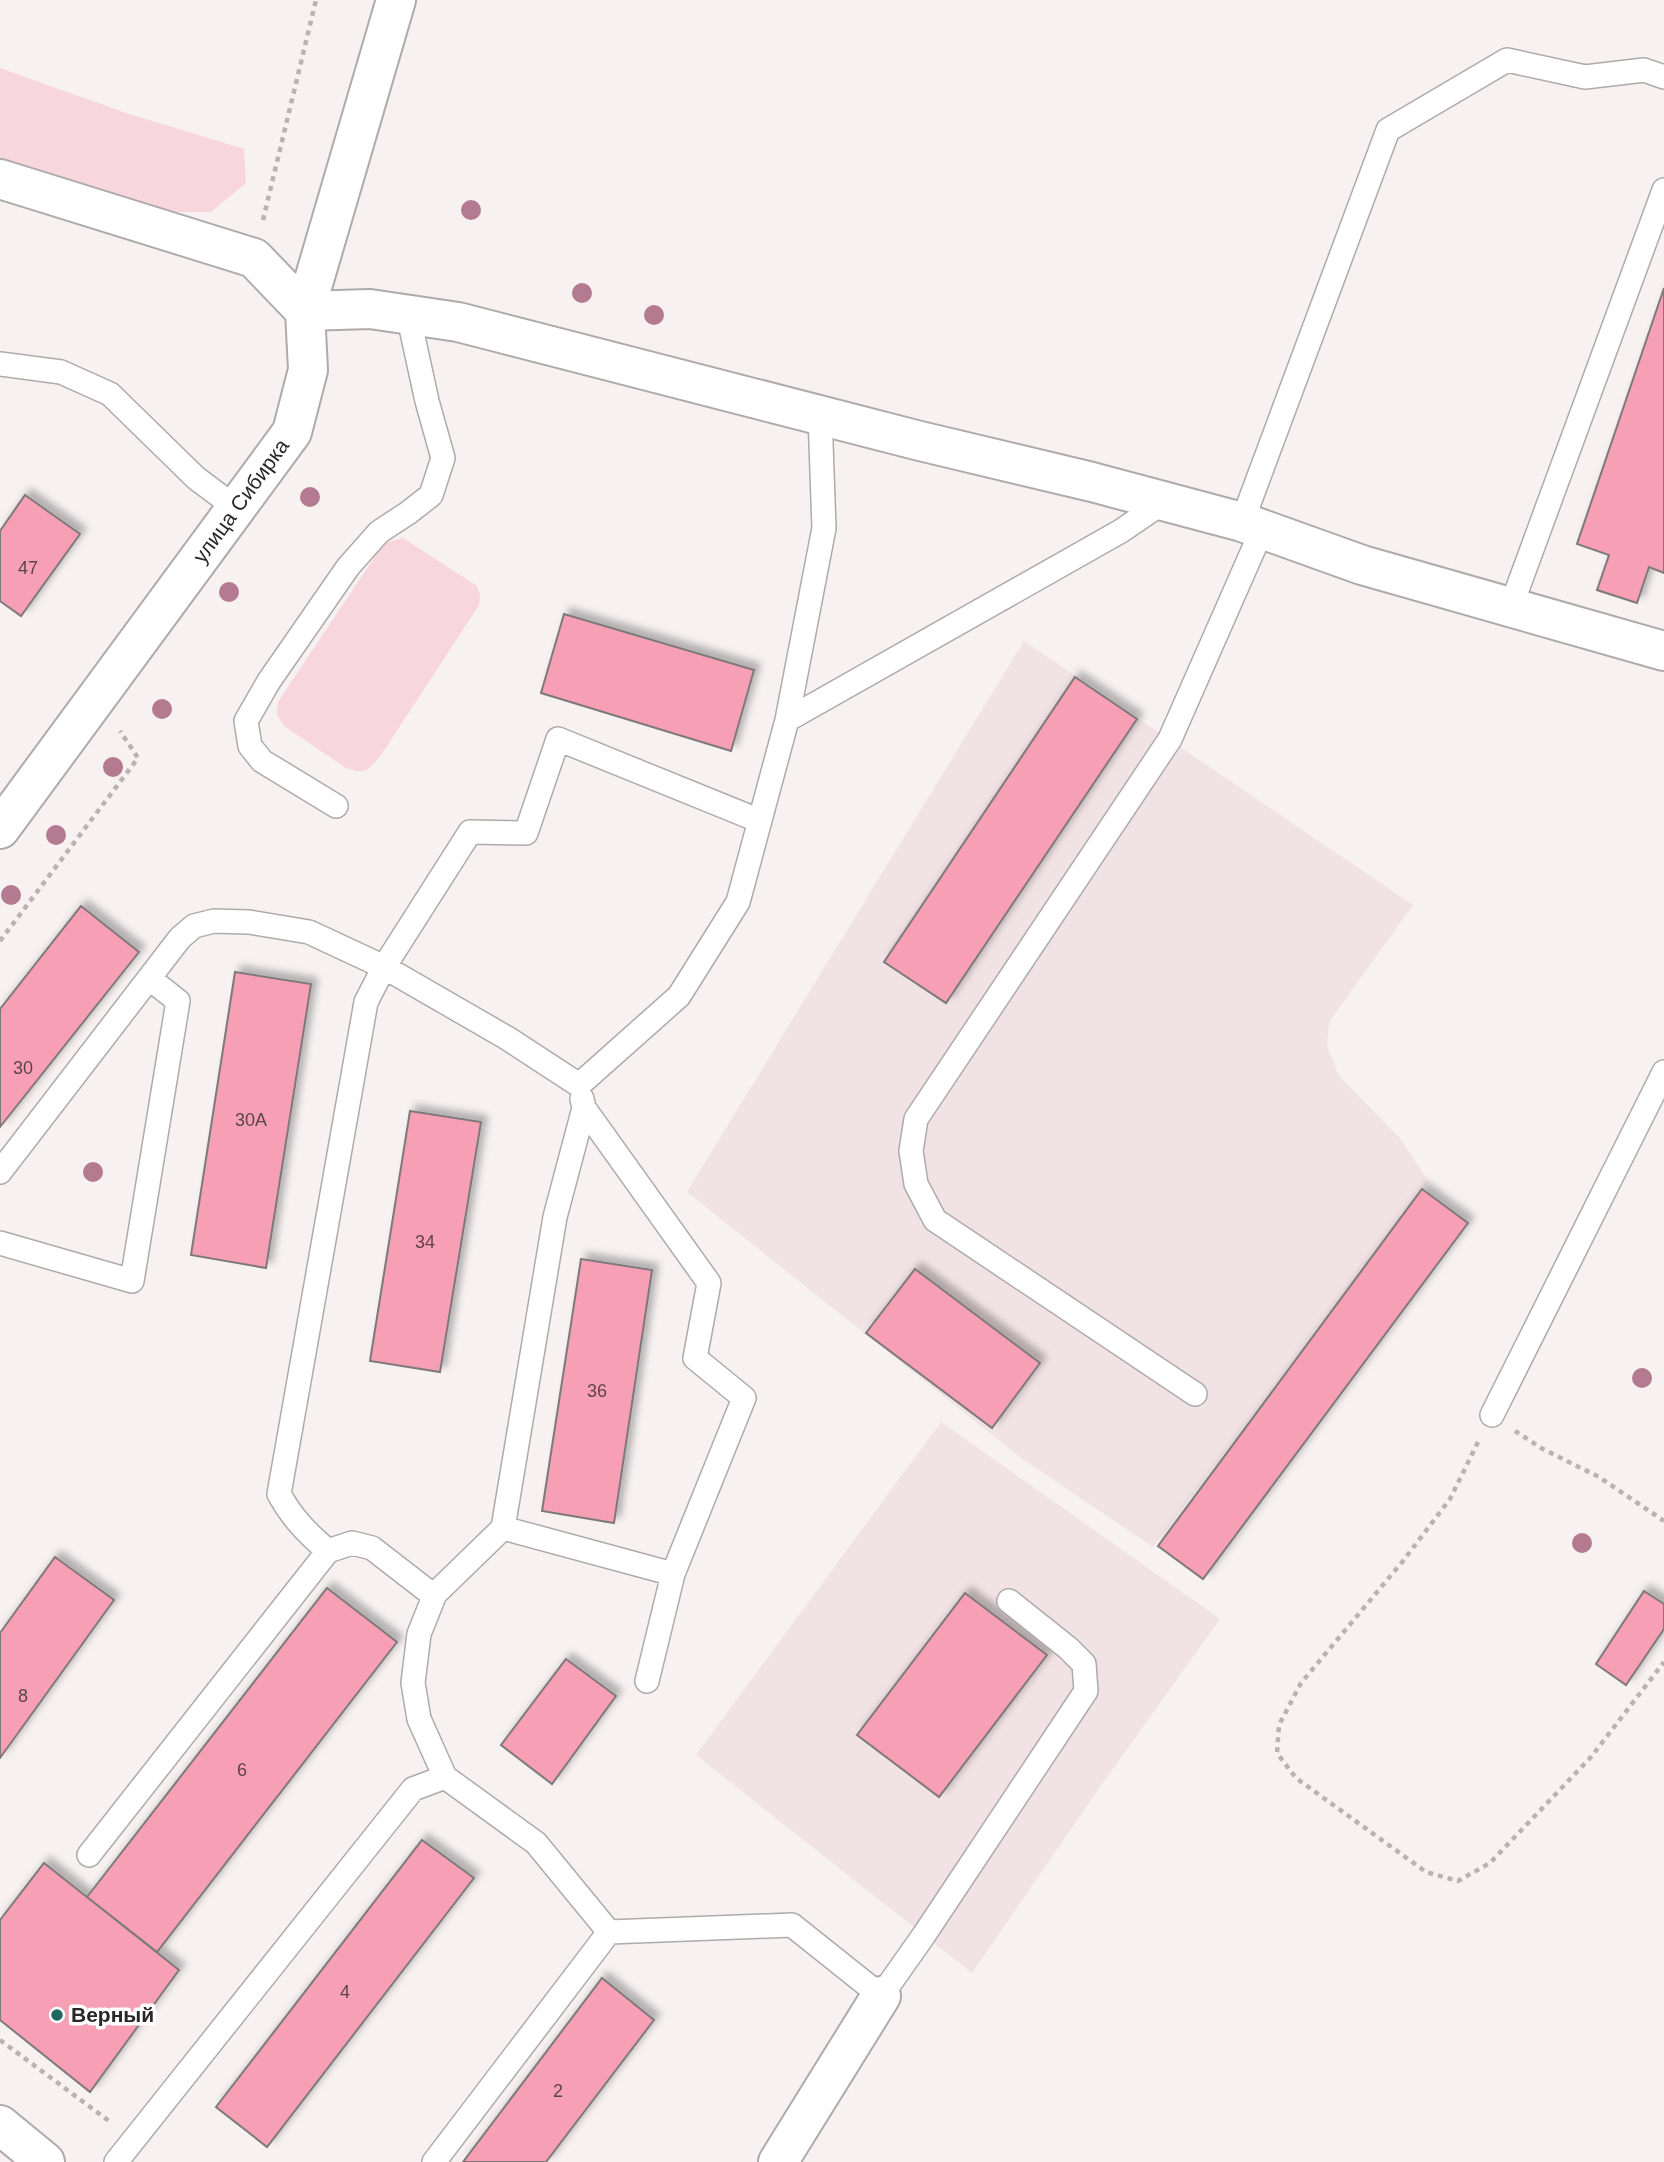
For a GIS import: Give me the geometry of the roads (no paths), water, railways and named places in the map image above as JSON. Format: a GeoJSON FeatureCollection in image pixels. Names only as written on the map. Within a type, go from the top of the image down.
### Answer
{"type":"FeatureCollection","features":[{"type":"Feature","properties":{"kind":"street","name":"улица Сибирка"},"geometry":{"type":"LineString","coordinates":[[0,829],[292,432],[308,370],[305,311],[396,0]]}},
{"type":"Feature","properties":{"kind":"street"},"geometry":{"type":"LineString","coordinates":[[0,178],[254,258],[305,311],[370,309],[458,322],[1093,482],[1252,526],[1362,565],[1510,609],[1664,651]]}},
{"type":"Feature","properties":{"kind":"street"},"geometry":{"type":"LineString","coordinates":[[778,2162],[881,1996]]}},
{"type":"Feature","properties":{"kind":"street"},"geometry":{"type":"LineString","coordinates":[[0,2125],[45,2162]]}},
{"type":"Feature","properties":{"kind":"lane"},"geometry":{"type":"LineString","coordinates":[[1195,1394],[935,1220],[916,1184],[911,1151],[916,1119],[1170,739],[1252,526],[1388,130],[1507,60],[1585,77],[1644,70],[1664,77]]}},
{"type":"Feature","properties":{"kind":"lane"},"geometry":{"type":"LineString","coordinates":[[1510,609],[1664,190]]}},
{"type":"Feature","properties":{"kind":"lane"},"geometry":{"type":"LineString","coordinates":[[336,806],[262,761],[250,746],[246,721],[269,681],[348,567],[379,532],[430,495],[443,458],[408,314]]}},
{"type":"Feature","properties":{"kind":"lane"},"geometry":{"type":"LineString","coordinates":[[0,364],[61,372],[110,394],[196,478],[236,508]]}},
{"type":"Feature","properties":{"kind":"lane"},"geometry":{"type":"LineString","coordinates":[[609,1932],[536,1843],[445,1777],[419,1719],[413,1683],[419,1634],[434,1596],[503,1528],[555,1217],[582,1097],[679,996],[738,902],[788,720],[824,528],[820,415]]}},
{"type":"Feature","properties":{"kind":"lane"},"geometry":{"type":"LineString","coordinates":[[788,720],[1121,531],[1165,502]]}},
{"type":"Feature","properties":{"kind":"lane"},"geometry":{"type":"LineString","coordinates":[[328,1551],[303,1529],[288,1511],[279,1494],[366,1002],[384,967],[470,832],[526,833],[558,739],[760,821]]}},
{"type":"Feature","properties":{"kind":"lane"},"geometry":{"type":"LineString","coordinates":[[0,1172],[180,938],[194,926],[214,921],[249,922],[309,932],[384,967],[507,1038],[582,1097],[709,1283],[695,1358],[744,1398],[673,1574],[647,1681]]}},
{"type":"Feature","properties":{"kind":"lane"},"geometry":{"type":"LineString","coordinates":[[0,1242],[132,1281],[178,1001],[150,979]]}},
{"type":"Feature","properties":{"kind":"lane"},"geometry":{"type":"LineString","coordinates":[[1492,1415],[1664,1072]]}},
{"type":"Feature","properties":{"kind":"lane"},"geometry":{"type":"LineString","coordinates":[[503,1528],[673,1574]]}},
{"type":"Feature","properties":{"kind":"lane"},"geometry":{"type":"LineString","coordinates":[[89,1855],[328,1551],[352,1543],[372,1548],[434,1596]]}},
{"type":"Feature","properties":{"kind":"lane"},"geometry":{"type":"LineString","coordinates":[[609,1932],[792,1925],[881,1996],[1086,1690],[1084,1664],[1009,1601]]}},
{"type":"Feature","properties":{"kind":"lane"},"geometry":{"type":"LineString","coordinates":[[116,2162],[413,1789],[445,1777]]}},
{"type":"Feature","properties":{"kind":"lane"},"geometry":{"type":"LineString","coordinates":[[434,2162],[609,1932]]}},
{"type":"Feature","properties":{"kind":"place","name":"Верный"},"geometry":{"type":"Point","coordinates":[57,2015]}}]}
